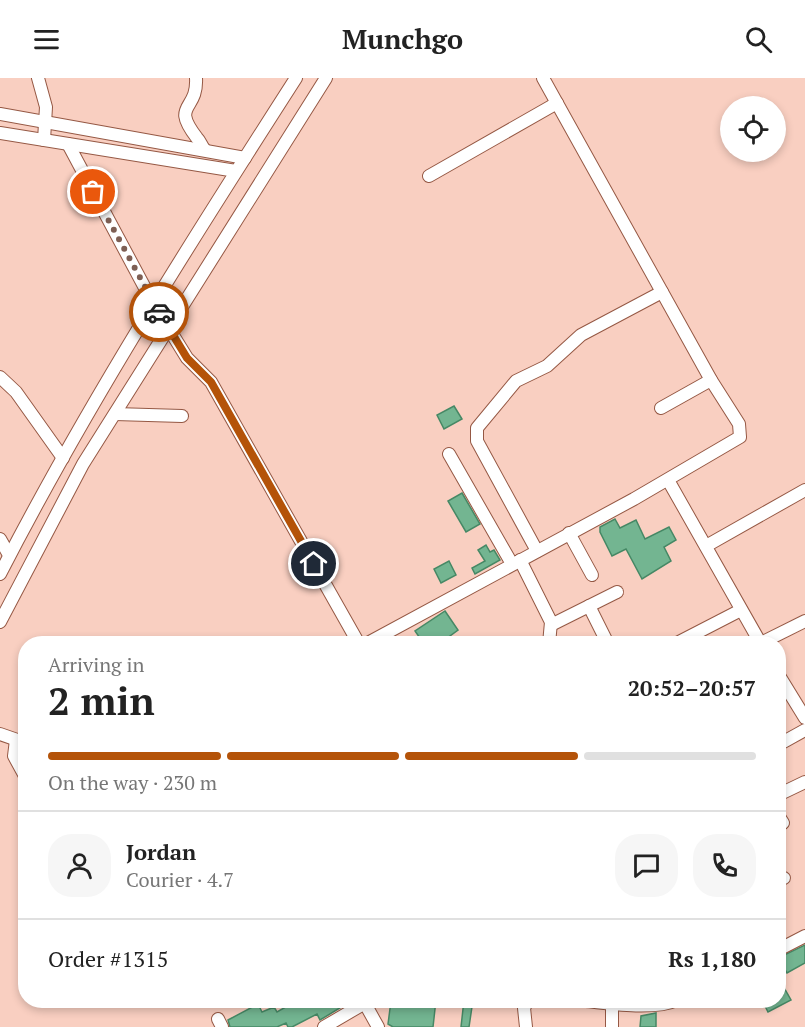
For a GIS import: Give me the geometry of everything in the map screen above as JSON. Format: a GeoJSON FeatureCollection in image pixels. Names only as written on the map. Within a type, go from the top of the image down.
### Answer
{"type":"FeatureCollection","features":[{"type":"Feature","properties":{"kind":"street"},"geometry":{"type":"LineString","coordinates":[[38,78],[46,107],[44,140]]}},
{"type":"Feature","properties":{"kind":"street"},"geometry":{"type":"LineString","coordinates":[[196,78],[196,90],[186,112],[185,122],[205,150]]}},
{"type":"Feature","properties":{"kind":"street"},"geometry":{"type":"LineString","coordinates":[[0,574],[63,458],[153,303],[296,78]]}},
{"type":"Feature","properties":{"kind":"street"},"geometry":{"type":"LineString","coordinates":[[0,622],[83,464],[326,78]]}},
{"type":"Feature","properties":{"kind":"street"},"geometry":{"type":"LineString","coordinates":[[381,636],[668,480],[740,437],[739,424],[711,380],[543,78]]}},
{"type":"Feature","properties":{"kind":"street"},"geometry":{"type":"LineString","coordinates":[[429,176],[557,103]]}},
{"type":"Feature","properties":{"kind":"street"},"geometry":{"type":"LineString","coordinates":[[0,114],[245,158]]}},
{"type":"Feature","properties":{"kind":"street"},"geometry":{"type":"LineString","coordinates":[[0,133],[236,171]]}},
{"type":"Feature","properties":{"kind":"street"},"geometry":{"type":"LineString","coordinates":[[109,150],[113,134]]}},
{"type":"Feature","properties":{"kind":"street"},"geometry":{"type":"LineString","coordinates":[[68,144],[153,303],[195,369],[211,382],[354,636]]}},
{"type":"Feature","properties":{"kind":"street"},"geometry":{"type":"LineString","coordinates":[[537,550],[477,441],[477,428],[516,381],[547,366],[581,335],[662,292]]}},
{"type":"Feature","properties":{"kind":"street"},"geometry":{"type":"LineString","coordinates":[[0,377],[20,397],[63,458]]}},
{"type":"Feature","properties":{"kind":"street"},"geometry":{"type":"LineString","coordinates":[[661,408],[711,380]]}},
{"type":"Feature","properties":{"kind":"street"},"geometry":{"type":"LineString","coordinates":[[115,414],[182,416]]}},
{"type":"Feature","properties":{"kind":"street"},"geometry":{"type":"LineString","coordinates":[[449,454],[516,562],[551,626],[550,636]]}},
{"type":"Feature","properties":{"kind":"street"},"geometry":{"type":"LineString","coordinates":[[668,480],[757,636]]}},
{"type":"Feature","properties":{"kind":"street"},"geometry":{"type":"LineString","coordinates":[[706,546],[805,490]]}},
{"type":"Feature","properties":{"kind":"street"},"geometry":{"type":"LineString","coordinates":[[569,533],[592,575]]}},
{"type":"Feature","properties":{"kind":"street"},"geometry":{"type":"LineString","coordinates":[[0,539],[9,555]]}},
{"type":"Feature","properties":{"kind":"street"},"geometry":{"type":"LineString","coordinates":[[551,626],[616,592]]}},
{"type":"Feature","properties":{"kind":"street"},"geometry":{"type":"LineString","coordinates":[[589,606],[604,636]]}},
{"type":"Feature","properties":{"kind":"street"},"geometry":{"type":"LineString","coordinates":[[691,636],[741,610]]}},
{"type":"Feature","properties":{"kind":"street"},"geometry":{"type":"LineString","coordinates":[[775,636],[805,621]]}},
{"type":"Feature","properties":{"kind":"street"},"geometry":{"type":"LineString","coordinates":[[786,687],[805,718]]}},
{"type":"Feature","properties":{"kind":"street"},"geometry":{"type":"LineString","coordinates":[[786,741],[805,730]]}},
{"type":"Feature","properties":{"kind":"street"},"geometry":{"type":"LineString","coordinates":[[0,734],[18,740]]}},
{"type":"Feature","properties":{"kind":"street"},"geometry":{"type":"LineString","coordinates":[[18,747],[14,756],[18,763]]}},
{"type":"Feature","properties":{"kind":"street"},"geometry":{"type":"LineString","coordinates":[[786,791],[805,782]]}},
{"type":"Feature","properties":{"kind":"street"},"geometry":{"type":"LineString","coordinates":[[786,946],[805,936]]}},
{"type":"Feature","properties":{"kind":"street"},"geometry":{"type":"LineString","coordinates":[[324,1027],[354,1008]]}},
{"type":"Feature","properties":{"kind":"street"},"geometry":{"type":"LineString","coordinates":[[367,1008],[378,1027]]}},
{"type":"Feature","properties":{"kind":"street"},"geometry":{"type":"LineString","coordinates":[[525,1008],[526,1027]]}},
{"type":"Feature","properties":{"kind":"street"},"geometry":{"type":"LineString","coordinates":[[612,1008],[612,1027]]}},
{"type":"Feature","properties":{"kind":"building"},"geometry":{"type":"Polygon","coordinates":[[[454,406],[462,419],[444,429],[437,415],[454,406]]]}},
{"type":"Feature","properties":{"kind":"building"},"geometry":{"type":"Polygon","coordinates":[[[462,493],[480,524],[466,532],[448,501],[462,493]]]}},
{"type":"Feature","properties":{"kind":"building"},"geometry":{"type":"Polygon","coordinates":[[[615,519],[620,528],[636,520],[645,539],[669,527],[676,540],[664,547],[671,561],[642,579],[626,549],[612,556],[600,532],[600,527],[615,519]]]}},
{"type":"Feature","properties":{"kind":"building"},"geometry":{"type":"Polygon","coordinates":[[[486,545],[490,552],[494,550],[500,560],[475,574],[472,568],[485,561],[478,550],[486,545]]]}},
{"type":"Feature","properties":{"kind":"building"},"geometry":{"type":"Polygon","coordinates":[[[449,561],[456,575],[441,583],[434,569],[449,561]]]}},
{"type":"Feature","properties":{"kind":"building"},"geometry":{"type":"Polygon","coordinates":[[[445,611],[458,630],[450,636],[418,636],[415,631],[445,611]]]}},
{"type":"Feature","properties":{"kind":"building"},"geometry":{"type":"Polygon","coordinates":[[[805,945],[805,963],[787,973],[786,954],[805,945]]]}},
{"type":"Feature","properties":{"kind":"building"},"geometry":{"type":"Polygon","coordinates":[[[786,991],[791,1000],[786,1003],[786,991]]]}},
{"type":"Feature","properties":{"kind":"building"},"geometry":{"type":"Polygon","coordinates":[[[250,1008],[260,1008],[262,1012],[275,1008],[277,1012],[284,1008],[340,1008],[320,1020],[317,1014],[292,1027],[288,1027],[286,1023],[277,1027],[230,1027],[228,1020],[250,1008]]]}},
{"type":"Feature","properties":{"kind":"building"},"geometry":{"type":"Polygon","coordinates":[[[390,1008],[435,1008],[433,1027],[393,1027],[388,1024],[390,1008]]]}},
{"type":"Feature","properties":{"kind":"building"},"geometry":{"type":"Polygon","coordinates":[[[463,1008],[472,1008],[469,1027],[461,1027],[463,1008]]]}},
{"type":"Feature","properties":{"kind":"building"},"geometry":{"type":"Polygon","coordinates":[[[656,1013],[656,1027],[640,1027],[641,1016],[656,1013]]]}},
{"type":"Feature","properties":{"kind":"way so far"},"geometry":{"type":"LineString","coordinates":[[93,192],[159,312]]}},
{"type":"Feature","properties":{"kind":"route"},"geometry":{"type":"LineString","coordinates":[[159,312],[195,369],[211,382],[314,564]]}}]}
